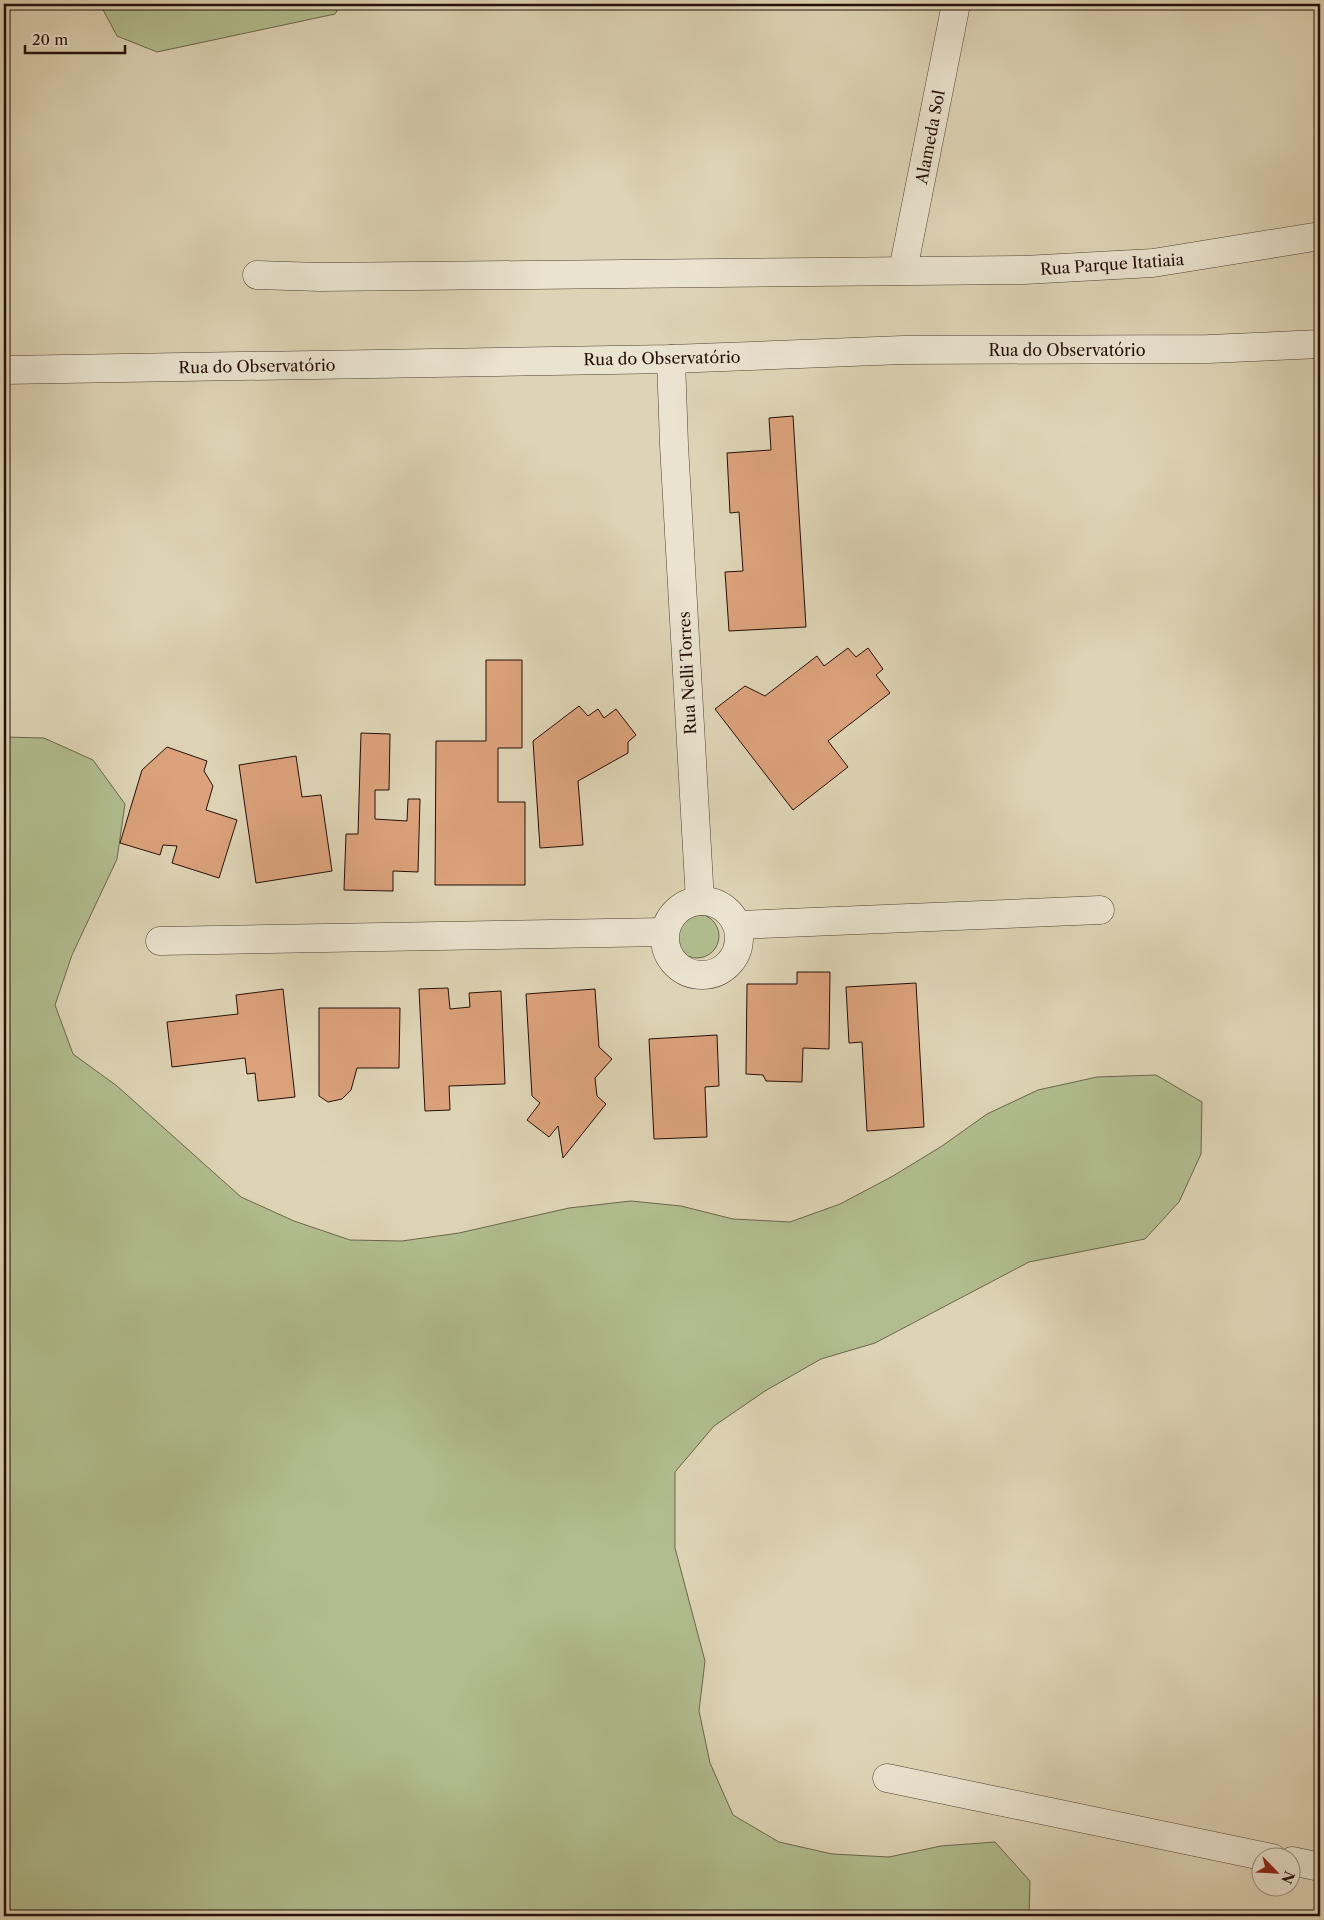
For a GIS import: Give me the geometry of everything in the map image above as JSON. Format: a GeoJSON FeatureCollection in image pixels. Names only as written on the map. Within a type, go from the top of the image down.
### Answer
{"type":"FeatureCollection","features":[{"type":"Feature","properties":{"kind":"street","name":"Alameda Sol"},"geometry":{"type":"LineString","coordinates":[[903,270],[956,4]]}},
{"type":"Feature","properties":{"kind":"street","name":"Rua Parque Itatiaia"},"geometry":{"type":"LineString","coordinates":[[257,275],[320,277],[1024,270],[1153,263],[1320,236]]}},
{"type":"Feature","properties":{"kind":"street","name":"Rua do Observatório"},"geometry":{"type":"LineString","coordinates":[[4,370],[671,359],[903,350],[1208,349],[1320,344]]}},
{"type":"Feature","properties":{"kind":"street","name":"Rua Nelli Torres"},"geometry":{"type":"LineString","coordinates":[[671,359],[674,445],[700,901]]}},
{"type":"Feature","properties":{"kind":"street"},"geometry":{"type":"LineString","coordinates":[[700,901],[712,902],[723,907],[738,925],[738,949],[733,961],[718,972],[700,976],[688,973],[674,961],[665,944],[665,932],[677,910],[688,904],[700,901]]}},
{"type":"Feature","properties":{"kind":"street"},"geometry":{"type":"LineString","coordinates":[[738,925],[1100,910]]}},
{"type":"Feature","properties":{"kind":"street"},"geometry":{"type":"LineString","coordinates":[[160,942],[665,932]]}},
{"type":"Feature","properties":{"kind":"street"},"geometry":{"type":"LineString","coordinates":[[886,1778],[1252,1854]]}},
{"type":"Feature","properties":{"kind":"street"},"geometry":{"type":"LineString","coordinates":[[1302,1863],[1320,1867]]}},
{"type":"Feature","properties":{"kind":"green space"},"geometry":{"type":"Polygon","coordinates":[[[100,4],[341,4],[335,14],[157,52],[117,36],[100,4]]]}},
{"type":"Feature","properties":{"kind":"green space"},"geometry":{"type":"Polygon","coordinates":[[[4,737],[44,738],[93,760],[125,804],[117,859],[72,955],[55,1005],[73,1054],[117,1086],[241,1197],[294,1221],[350,1240],[402,1241],[459,1233],[569,1208],[631,1201],[681,1206],[733,1219],[790,1222],[840,1204],[893,1176],[942,1146],[987,1114],[1038,1090],[1097,1077],[1156,1075],[1202,1102],[1201,1154],[1179,1202],[1145,1239],[1029,1262],[875,1343],[821,1359],[765,1391],[714,1426],[675,1472],[675,1548],[705,1661],[699,1711],[710,1763],[733,1815],[779,1842],[832,1854],[889,1857],[941,1846],[995,1842],[1030,1881],[1029,1916],[4,1916],[4,737]]]}},
{"type":"Feature","properties":{"kind":"green space"},"geometry":{"type":"Polygon","coordinates":[[[701,914],[713,920],[718,927],[718,945],[713,952],[706,957],[693,958],[685,955],[678,948],[675,932],[678,924],[685,917],[701,914]]]}},
{"type":"Feature","properties":{"kind":"building"},"geometry":{"type":"Polygon","coordinates":[[[793,416],[806,627],[729,631],[725,572],[743,571],[739,512],[730,513],[727,453],[771,450],[769,418],[793,416]]]}},
{"type":"Feature","properties":{"kind":"building"},"geometry":{"type":"Polygon","coordinates":[[[848,648],[856,657],[868,648],[883,669],[876,675],[890,693],[828,741],[848,767],[793,810],[715,709],[745,686],[765,696],[817,656],[824,666],[848,648]]]}},
{"type":"Feature","properties":{"kind":"building"},"geometry":{"type":"Polygon","coordinates":[[[486,660],[522,660],[522,748],[498,748],[498,802],[525,802],[525,885],[435,885],[436,741],[486,741],[486,660]]]}},
{"type":"Feature","properties":{"kind":"building"},"geometry":{"type":"Polygon","coordinates":[[[579,706],[588,716],[598,709],[604,718],[616,709],[636,735],[628,742],[628,753],[578,781],[583,845],[540,848],[533,741],[579,706]]]}},
{"type":"Feature","properties":{"kind":"building"},"geometry":{"type":"Polygon","coordinates":[[[361,733],[390,734],[389,790],[375,790],[375,819],[407,821],[408,799],[420,799],[418,872],[393,871],[393,891],[344,890],[346,834],[358,834],[361,733]]]}},
{"type":"Feature","properties":{"kind":"building"},"geometry":{"type":"Polygon","coordinates":[[[167,747],[207,761],[204,771],[213,786],[206,810],[237,820],[219,878],[172,863],[177,846],[163,845],[160,855],[120,843],[142,770],[167,747]]]}},
{"type":"Feature","properties":{"kind":"building"},"geometry":{"type":"Polygon","coordinates":[[[296,756],[302,797],[321,795],[332,871],[256,883],[239,765],[296,756]]]}},
{"type":"Feature","properties":{"kind":"building"},"geometry":{"type":"Polygon","coordinates":[[[797,972],[830,972],[829,1049],[803,1048],[802,1082],[766,1081],[763,1075],[746,1074],[747,984],[797,984],[797,972]]]}},
{"type":"Feature","properties":{"kind":"building"},"geometry":{"type":"Polygon","coordinates":[[[916,983],[924,1127],[867,1131],[862,1042],[849,1043],[846,987],[916,983]]]}},
{"type":"Feature","properties":{"kind":"building"},"geometry":{"type":"Polygon","coordinates":[[[448,988],[450,1009],[470,1007],[469,993],[501,991],[505,1084],[449,1086],[450,1110],[425,1111],[419,989],[448,988]]]}},
{"type":"Feature","properties":{"kind":"building"},"geometry":{"type":"Polygon","coordinates":[[[283,989],[295,1097],[258,1101],[255,1073],[247,1074],[245,1058],[172,1067],[167,1022],[238,1014],[236,995],[283,989]]]}},
{"type":"Feature","properties":{"kind":"building"},"geometry":{"type":"Polygon","coordinates":[[[595,989],[599,1047],[612,1059],[595,1078],[597,1096],[606,1104],[563,1158],[558,1126],[549,1137],[527,1120],[540,1103],[532,1096],[526,994],[595,989]]]}},
{"type":"Feature","properties":{"kind":"building"},"geometry":{"type":"Polygon","coordinates":[[[319,1008],[400,1008],[399,1068],[357,1068],[351,1090],[342,1099],[328,1102],[319,1096],[319,1008]]]}},
{"type":"Feature","properties":{"kind":"building"},"geometry":{"type":"Polygon","coordinates":[[[717,1035],[719,1086],[705,1087],[707,1137],[654,1139],[649,1039],[717,1035]]]}}]}
